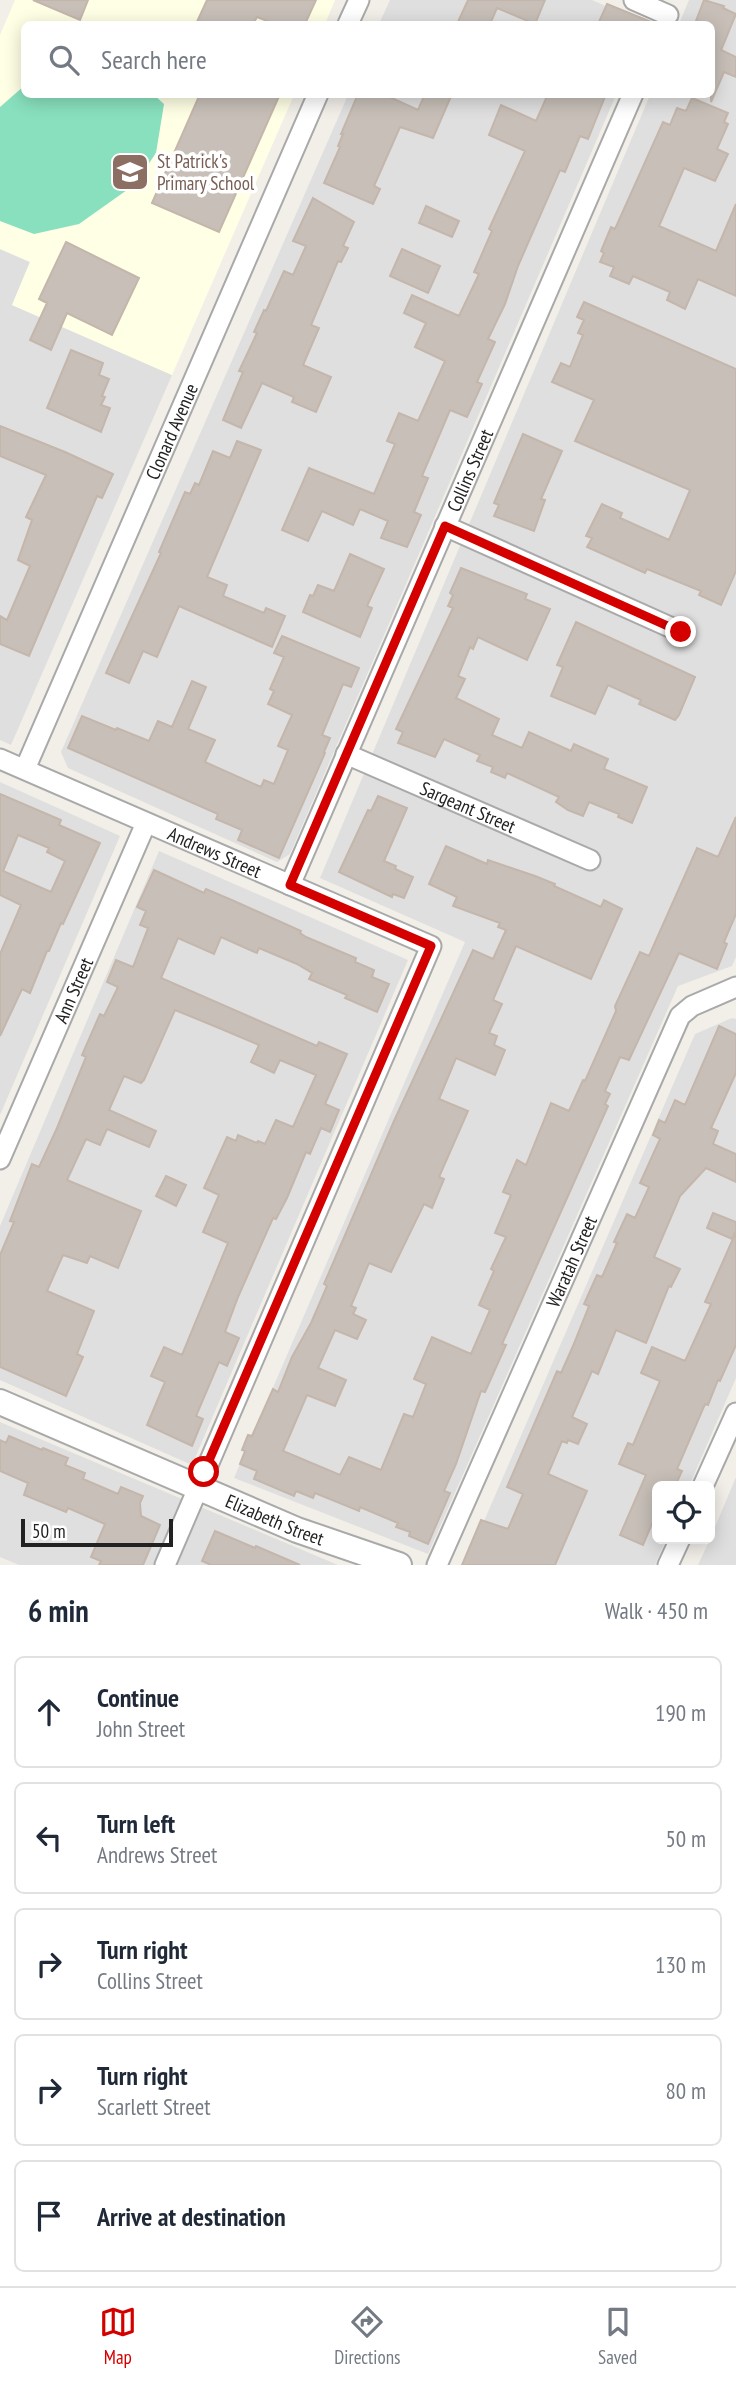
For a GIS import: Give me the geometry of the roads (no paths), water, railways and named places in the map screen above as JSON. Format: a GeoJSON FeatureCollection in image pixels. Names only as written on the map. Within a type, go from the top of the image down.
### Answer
{"type":"FeatureCollection","features":[{"type":"Feature","properties":{"kind":"street"},"geometry":{"type":"LineString","coordinates":[[349,21],[359,0]]}},
{"type":"Feature","properties":{"kind":"street"},"geometry":{"type":"LineString","coordinates":[[634,0],[669,13]]}},
{"type":"Feature","properties":{"kind":"street","name":"Clonard Avenue"},"geometry":{"type":"LineString","coordinates":[[25,769],[316,98]]}},
{"type":"Feature","properties":{"kind":"street","name":"Collins Street"},"geometry":{"type":"LineString","coordinates":[[290,885],[631,98]]}},
{"type":"Feature","properties":{"kind":"street"},"geometry":{"type":"LineString","coordinates":[[445,526],[681,632]]}},
{"type":"Feature","properties":{"kind":"street","name":"Sargeant Street"},"geometry":{"type":"LineString","coordinates":[[346,754],[590,860]]}},
{"type":"Feature","properties":{"kind":"street","name":"Andrews Street"},"geometry":{"type":"LineString","coordinates":[[0,759],[431,946],[198,1488]]}},
{"type":"Feature","properties":{"kind":"street","name":"Ann Street"},"geometry":{"type":"LineString","coordinates":[[0,1159],[146,823]]}},
{"type":"Feature","properties":{"kind":"street","name":"Waratah Street"},"geometry":{"type":"LineString","coordinates":[[437,1565],[680,1016],[692,1006],[735,989]]}},
{"type":"Feature","properties":{"kind":"street","name":"Elizabeth Street"},"geometry":{"type":"LineString","coordinates":[[0,1402],[305,1533],[400,1565]]}},
{"type":"Feature","properties":{"kind":"street"},"geometry":{"type":"LineString","coordinates":[[705,1481],[736,1413]]}},
{"type":"Feature","properties":{"kind":"street"},"geometry":{"type":"LineString","coordinates":[[164,1565],[198,1488]]}},
{"type":"Feature","properties":{"kind":"street"},"geometry":{"type":"LineString","coordinates":[[668,1565],[678,1544]]}},
{"type":"Feature","properties":{"kind":"place","name":"St Patrick's Primary School"},"geometry":{"type":"Point","coordinates":[130,172]}}]}
